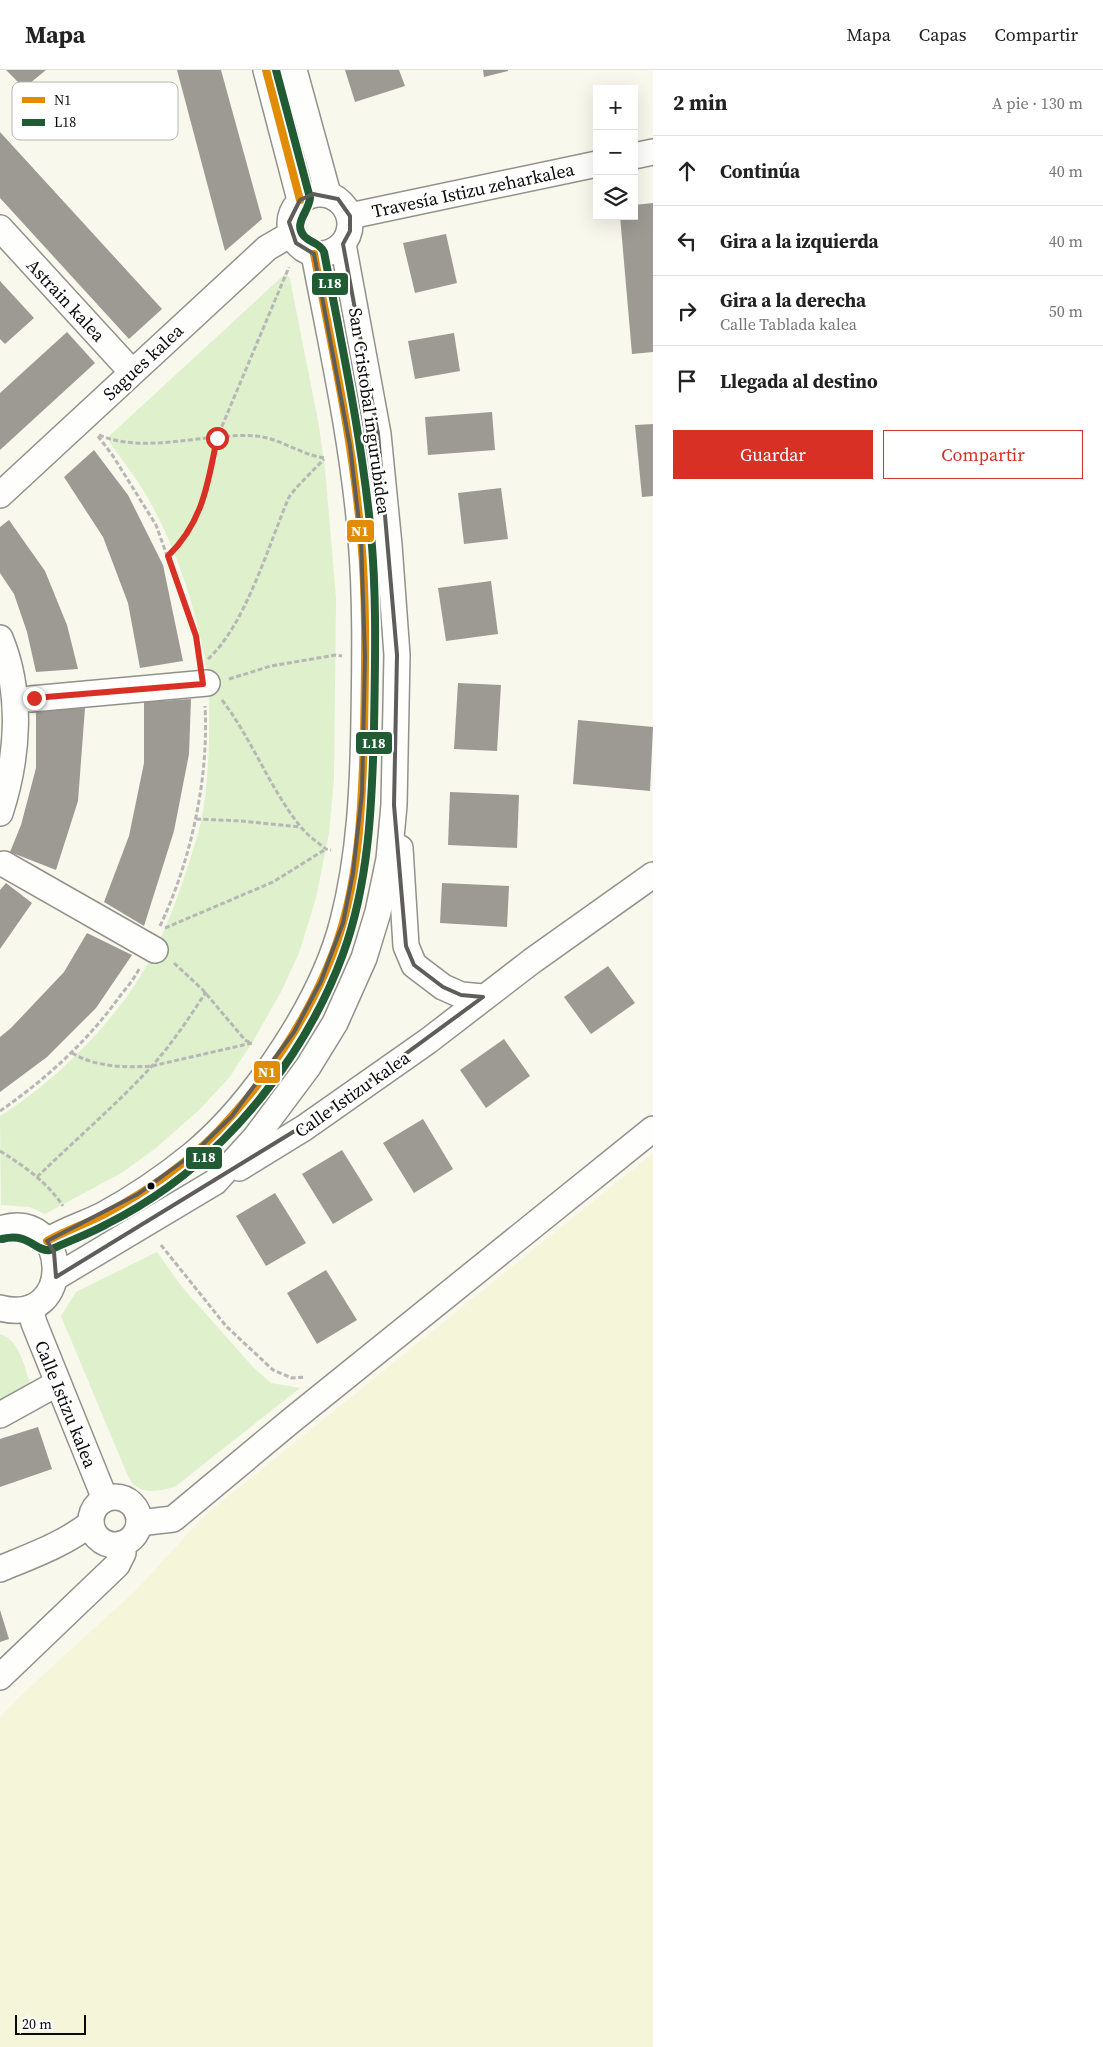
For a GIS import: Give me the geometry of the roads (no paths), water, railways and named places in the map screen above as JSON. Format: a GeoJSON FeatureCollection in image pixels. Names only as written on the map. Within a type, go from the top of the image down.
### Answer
{"type":"FeatureCollection","features":[{"type":"Feature","properties":{"kind":"street"},"geometry":{"type":"LineString","coordinates":[[266,70],[300,200]]}},
{"type":"Feature","properties":{"kind":"street"},"geometry":{"type":"LineString","coordinates":[[294,70],[328,194]]}},
{"type":"Feature","properties":{"kind":"street"},"geometry":{"type":"LineString","coordinates":[[638,155],[653,152]]}},
{"type":"Feature","properties":{"kind":"street","name":"Travesía Istizu zeharkalea"},"geometry":{"type":"LineString","coordinates":[[350,216],[593,165]]}},
{"type":"Feature","properties":{"kind":"street"},"geometry":{"type":"LineString","coordinates":[[313,194],[328,194],[338,198],[345,206],[350,216],[350,231],[343,244],[330,253],[314,254],[304,250],[296,243],[289,222],[293,210],[300,200],[313,194]]}},
{"type":"Feature","properties":{"kind":"street","name":"Astrain kalea"},"geometry":{"type":"LineString","coordinates":[[0,228],[132,372]]}},
{"type":"Feature","properties":{"kind":"street","name":"Sagues kalea"},"geometry":{"type":"LineString","coordinates":[[0,495],[267,248],[292,234]]}},
{"type":"Feature","properties":{"kind":"street","name":"San Cristobal ingurubidea"},"geometry":{"type":"LineString","coordinates":[[56,1278],[215,1182],[255,1138],[308,1067],[336,1023],[364,958],[378,912],[389,859],[394,805],[397,655],[388,526],[376,424],[343,244]]}},
{"type":"Feature","properties":{"kind":"street","name":"San Cristobal ingurubidea"},"geometry":{"type":"LineString","coordinates":[[47,1241],[101,1216],[138,1194],[193,1154],[232,1116],[273,1064],[294,1032],[321,981],[343,923],[354,873],[362,793],[365,657],[361,539],[350,446],[314,254]]}},
{"type":"Feature","properties":{"kind":"street"},"geometry":{"type":"LineString","coordinates":[[0,638],[14,692],[15,746],[8,788],[0,814]]}},
{"type":"Feature","properties":{"kind":"street"},"geometry":{"type":"LineString","coordinates":[[31,699],[205,683]]}},
{"type":"Feature","properties":{"kind":"street"},"geometry":{"type":"LineString","coordinates":[[394,805],[402,858],[406,946],[414,965],[443,987],[461,995],[483,997]]}},
{"type":"Feature","properties":{"kind":"street"},"geometry":{"type":"LineString","coordinates":[[4,864],[152,948]]}},
{"type":"Feature","properties":{"kind":"street","name":"Calle Istizu kalea"},"geometry":{"type":"LineString","coordinates":[[215,1182],[304,1128],[428,1041],[483,997],[653,875]]}},
{"type":"Feature","properties":{"kind":"street"},"geometry":{"type":"LineString","coordinates":[[139,1523],[173,1519],[292,1420],[653,1129]]}},
{"type":"Feature","properties":{"kind":"street"},"geometry":{"type":"LineString","coordinates":[[0,1229],[9,1226],[23,1227],[36,1232],[47,1241],[54,1252],[56,1264],[56,1278],[51,1290],[41,1301],[30,1308],[15,1310],[0,1308]]}},
{"type":"Feature","properties":{"kind":"street","name":"Calle Istizu kalea"},"geometry":{"type":"LineString","coordinates":[[30,1308],[34,1323],[104,1499]]}},
{"type":"Feature","properties":{"kind":"street"},"geometry":{"type":"LineString","coordinates":[[0,1415],[58,1383]]}},
{"type":"Feature","properties":{"kind":"street"},"geometry":{"type":"LineString","coordinates":[[119,1497],[126,1499],[136,1509],[139,1523],[134,1536],[122,1544],[115,1545],[102,1541],[93,1530],[91,1523],[94,1509],[104,1499],[119,1497]]}},
{"type":"Feature","properties":{"kind":"street"},"geometry":{"type":"LineString","coordinates":[[0,1569],[36,1554],[82,1530],[91,1523]]}},
{"type":"Feature","properties":{"kind":"street"},"geometry":{"type":"LineString","coordinates":[[0,1677],[117,1565],[123,1553],[122,1544]]}}]}
